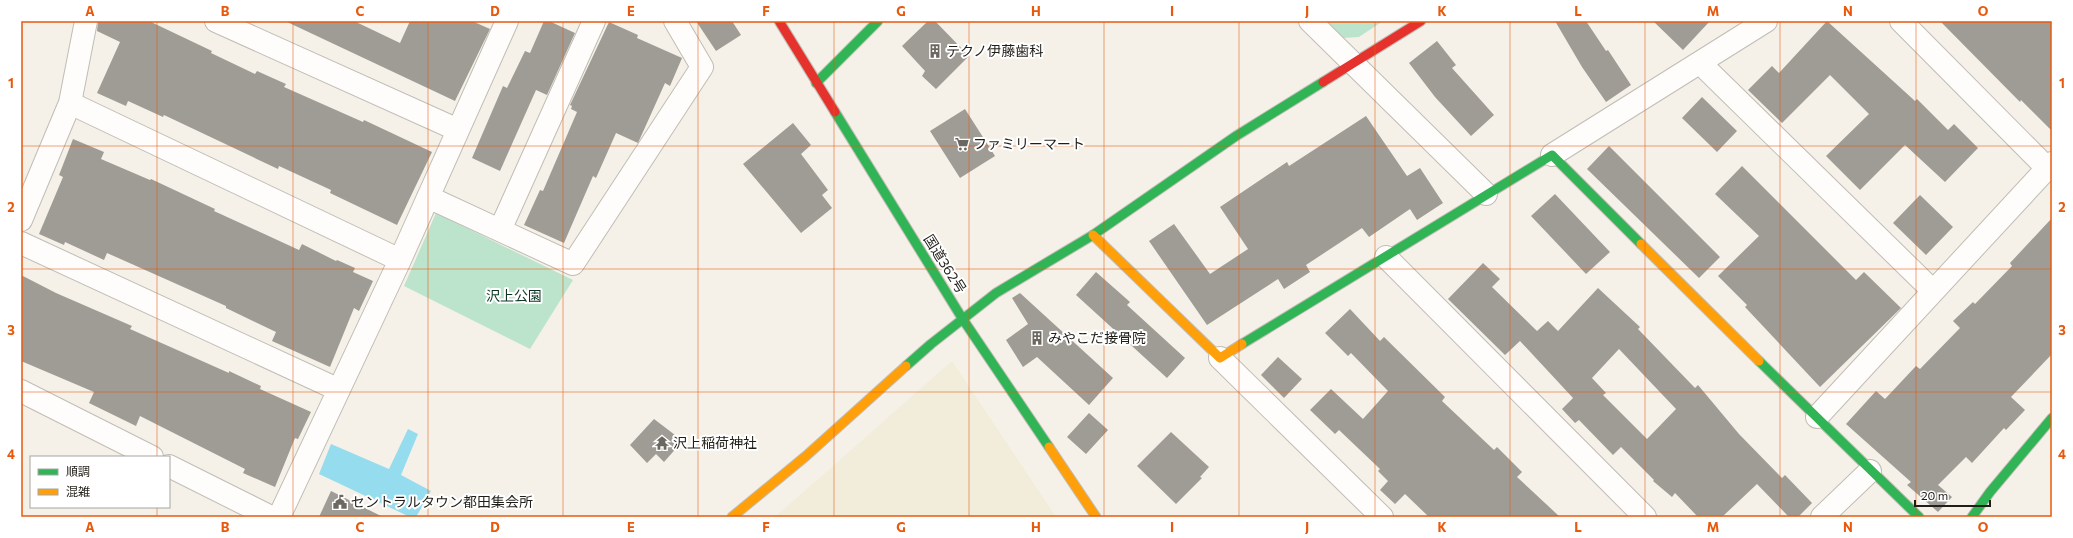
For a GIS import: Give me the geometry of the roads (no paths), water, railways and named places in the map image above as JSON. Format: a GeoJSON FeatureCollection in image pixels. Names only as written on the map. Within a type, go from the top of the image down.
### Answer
{"type":"FeatureCollection","features":[{"type":"Feature","properties":{"kind":"main road","name":"国道362号"},"geometry":{"type":"LineString","coordinates":[[779,21],[962,318],[1096,517]]}},
{"type":"Feature","properties":{"kind":"main road"},"geometry":{"type":"LineString","coordinates":[[816,83],[878,21]]}},
{"type":"Feature","properties":{"kind":"main road"},"geometry":{"type":"LineString","coordinates":[[732,517],[806,456],[931,344],[962,318],[996,293],[1093,235],[1236,136],[1352,62],[1420,21]]}},
{"type":"Feature","properties":{"kind":"main road"},"geometry":{"type":"LineString","coordinates":[[1093,235],[1220,358],[1486,194],[1552,156],[1870,471],[1919,517]]}},
{"type":"Feature","properties":{"kind":"main road"},"geometry":{"type":"LineString","coordinates":[[1972,517],[1995,486],[2052,418]]}},
{"type":"Feature","properties":{"kind":"street"},"geometry":{"type":"LineString","coordinates":[[21,220],[70,103],[86,21]]}},
{"type":"Feature","properties":{"kind":"street"},"geometry":{"type":"LineString","coordinates":[[216,21],[458,130]]}},
{"type":"Feature","properties":{"kind":"street"},"geometry":{"type":"LineString","coordinates":[[279,517],[400,260],[507,21]]}},
{"type":"Feature","properties":{"kind":"street"},"geometry":{"type":"LineString","coordinates":[[500,230],[594,21]]}},
{"type":"Feature","properties":{"kind":"street"},"geometry":{"type":"LineString","coordinates":[[428,197],[573,264],[702,67],[675,21]]}},
{"type":"Feature","properties":{"kind":"street"},"geometry":{"type":"LineString","coordinates":[[1310,21],[1486,194]]}},
{"type":"Feature","properties":{"kind":"street"},"geometry":{"type":"LineString","coordinates":[[1552,156],[1766,21]]}},
{"type":"Feature","properties":{"kind":"street"},"geometry":{"type":"LineString","coordinates":[[1817,417],[2050,166],[1901,21]]}},
{"type":"Feature","properties":{"kind":"street"},"geometry":{"type":"LineString","coordinates":[[1700,63],[1933,291]]}},
{"type":"Feature","properties":{"kind":"street"},"geometry":{"type":"LineString","coordinates":[[70,103],[400,260]]}},
{"type":"Feature","properties":{"kind":"street"},"geometry":{"type":"LineString","coordinates":[[21,243],[339,390]]}},
{"type":"Feature","properties":{"kind":"street"},"geometry":{"type":"LineString","coordinates":[[1386,257],[1645,517]]}},
{"type":"Feature","properties":{"kind":"street"},"geometry":{"type":"LineString","coordinates":[[1220,358],[1382,517]]}},
{"type":"Feature","properties":{"kind":"street"},"geometry":{"type":"LineString","coordinates":[[21,391],[150,456]]}},
{"type":"Feature","properties":{"kind":"street"},"geometry":{"type":"LineString","coordinates":[[170,466],[272,517]]}},
{"type":"Feature","properties":{"kind":"street"},"geometry":{"type":"LineString","coordinates":[[1822,517],[1870,471]]}},
{"type":"Feature","properties":{"kind":"water"},"geometry":{"type":"Polygon","coordinates":[[[408,429],[418,434],[401,475],[431,491],[416,517],[410,517],[319,474],[331,444],[389,469],[408,429]]]}},
{"type":"Feature","properties":{"kind":"place","name":"テクノ伊藤歯科"},"geometry":{"type":"Point","coordinates":[935,51]}},
{"type":"Feature","properties":{"kind":"place","name":"ファミリーマート"},"geometry":{"type":"Point","coordinates":[962,144]}},
{"type":"Feature","properties":{"kind":"place","name":"みやこだ接骨院"},"geometry":{"type":"Point","coordinates":[1037,338]}},
{"type":"Feature","properties":{"kind":"place","name":"沢上稲荷神社"},"geometry":{"type":"Point","coordinates":[662,443]}},
{"type":"Feature","properties":{"kind":"place","name":"セントラルタウン都田集会所"},"geometry":{"type":"Point","coordinates":[340,502]}},
{"type":"Feature","properties":{"kind":"park label","name":"沢上公園"},"geometry":{"type":"Point","coordinates":[514,296]}}]}
